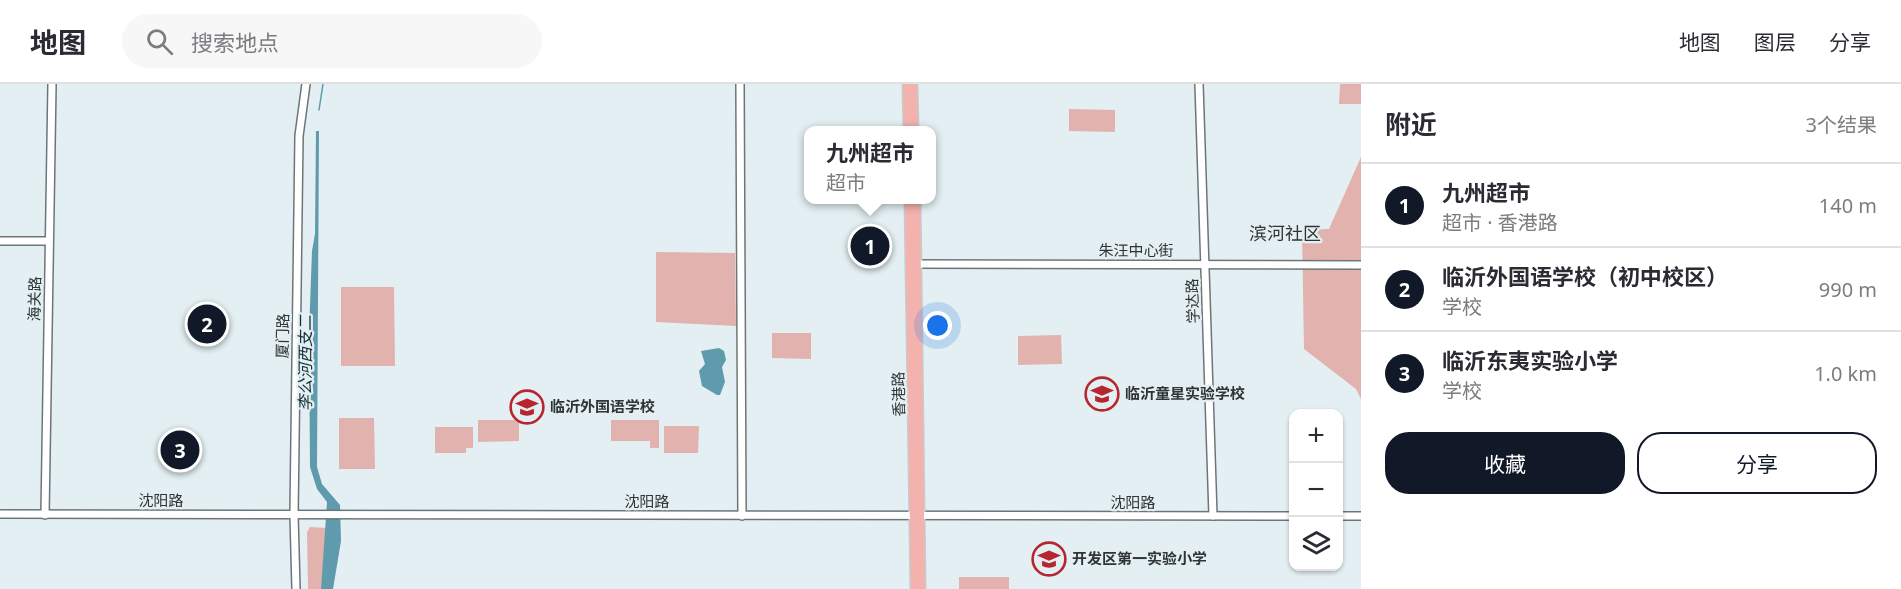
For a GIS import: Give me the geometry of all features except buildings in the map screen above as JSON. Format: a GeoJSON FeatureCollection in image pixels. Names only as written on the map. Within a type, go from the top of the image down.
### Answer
{"type":"FeatureCollection","features":[{"type":"Feature","properties":{"kind":"main road"},"geometry":{"type":"LineString","coordinates":[[907,84],[908,126]]}},
{"type":"Feature","properties":{"kind":"main road"},"geometry":{"type":"LineString","coordinates":[[913,84],[914,126]]}},
{"type":"Feature","properties":{"kind":"main road","name":"香港路"},"geometry":{"type":"LineString","coordinates":[[909,204],[914,264]]}},
{"type":"Feature","properties":{"kind":"main road","name":"香港路"},"geometry":{"type":"LineString","coordinates":[[915,589],[917,516],[914,264],[916,204]]}},
{"type":"Feature","properties":{"kind":"main road","name":"香港路"},"geometry":{"type":"LineString","coordinates":[[917,516],[921,589]]}},
{"type":"Feature","properties":{"kind":"street","name":"海关路"},"geometry":{"type":"LineString","coordinates":[[45,514],[52,84]]}},
{"type":"Feature","properties":{"kind":"street","name":"厦门路"},"geometry":{"type":"LineString","coordinates":[[296,589],[294,515],[299,136],[306,84]]}},
{"type":"Feature","properties":{"kind":"street"},"geometry":{"type":"LineString","coordinates":[[740,84],[742,516]]}},
{"type":"Feature","properties":{"kind":"street","name":"学达路"},"geometry":{"type":"LineString","coordinates":[[1199,84],[1213,516]]}},
{"type":"Feature","properties":{"kind":"street"},"geometry":{"type":"LineString","coordinates":[[0,241],[49,242]]}},
{"type":"Feature","properties":{"kind":"street","name":"朱汪中心街"},"geometry":{"type":"LineString","coordinates":[[914,264],[1361,265]]}},
{"type":"Feature","properties":{"kind":"street","name":"沈阳路"},"geometry":{"type":"LineString","coordinates":[[0,514],[1289,516]]}},
{"type":"Feature","properties":{"kind":"street"},"geometry":{"type":"LineString","coordinates":[[1343,516],[1361,516]]}},
{"type":"Feature","properties":{"kind":"shaded area"},"geometry":{"type":"Polygon","coordinates":[[[1340,84],[1361,84],[1361,104],[1339,104],[1340,84]]]}},
{"type":"Feature","properties":{"kind":"shaded area"},"geometry":{"type":"Polygon","coordinates":[[[1069,109],[1115,110],[1115,132],[1069,131],[1069,109]]]}},
{"type":"Feature","properties":{"kind":"shaded area"},"geometry":{"type":"Polygon","coordinates":[[[1361,157],[1361,399],[1356,389],[1304,349],[1302,230],[1329,229],[1361,157]]]}},
{"type":"Feature","properties":{"kind":"shaded area"},"geometry":{"type":"Polygon","coordinates":[[[656,252],[735,253],[736,326],[656,322],[656,252]]]}},
{"type":"Feature","properties":{"kind":"shaded area"},"geometry":{"type":"Polygon","coordinates":[[[341,287],[394,287],[395,366],[341,366],[341,287]]]}},
{"type":"Feature","properties":{"kind":"shaded area"},"geometry":{"type":"Polygon","coordinates":[[[772,333],[811,333],[811,359],[772,358],[772,333]]]}},
{"type":"Feature","properties":{"kind":"shaded area"},"geometry":{"type":"Polygon","coordinates":[[[1061,335],[1062,364],[1018,365],[1018,336],[1061,335]]]}},
{"type":"Feature","properties":{"kind":"shaded area"},"geometry":{"type":"Polygon","coordinates":[[[339,418],[374,418],[375,469],[339,469],[339,418]]]}},
{"type":"Feature","properties":{"kind":"shaded area"},"geometry":{"type":"Polygon","coordinates":[[[478,420],[519,420],[519,441],[478,442],[478,420]]]}},
{"type":"Feature","properties":{"kind":"shaded area"},"geometry":{"type":"Polygon","coordinates":[[[611,420],[659,420],[659,448],[650,448],[650,441],[611,441],[611,420]]]}},
{"type":"Feature","properties":{"kind":"shaded area"},"geometry":{"type":"Polygon","coordinates":[[[664,426],[699,426],[698,453],[664,453],[664,426]]]}},
{"type":"Feature","properties":{"kind":"shaded area"},"geometry":{"type":"Polygon","coordinates":[[[435,427],[473,427],[473,448],[466,448],[466,453],[435,453],[435,427]]]}},
{"type":"Feature","properties":{"kind":"shaded area"},"geometry":{"type":"Polygon","coordinates":[[[310,527],[327,528],[321,589],[308,589],[307,532],[310,527]]]}},
{"type":"Feature","properties":{"kind":"shaded area"},"geometry":{"type":"Polygon","coordinates":[[[959,577],[1009,577],[1009,589],[959,589],[959,577]]]}},
{"type":"Feature","properties":{"kind":"water"},"geometry":{"type":"Polygon","coordinates":[[[316,131],[319,131],[317,467],[322,484],[340,505],[341,541],[333,589],[321,589],[327,502],[317,489],[310,467],[309,333],[312,251],[315,234],[316,131]]]}},
{"type":"Feature","properties":{"kind":"water"},"geometry":{"type":"Polygon","coordinates":[[[719,348],[724,351],[726,360],[722,367],[725,382],[720,395],[717,395],[702,386],[699,371],[705,364],[701,351],[719,348]]]}},
{"type":"Feature","properties":{"kind":"waterway","name":"李公河西支二"},"geometry":{"type":"LineString","coordinates":[[319,110],[323,84]]}},
{"type":"Feature","properties":{"kind":"place","name":"九州超市"},"geometry":{"type":"Point","coordinates":[870,246]}},
{"type":"Feature","properties":{"kind":"place","name":"临沂外国语学校（初中校区）"},"geometry":{"type":"Point","coordinates":[207,324]}},
{"type":"Feature","properties":{"kind":"place","name":"临沂童星实验学校"},"geometry":{"type":"Point","coordinates":[1102,394]}},
{"type":"Feature","properties":{"kind":"place","name":"临沂外国语学校"},"geometry":{"type":"Point","coordinates":[527,407]}},
{"type":"Feature","properties":{"kind":"place","name":"临沂东夷实验小学"},"geometry":{"type":"Point","coordinates":[180,450]}},
{"type":"Feature","properties":{"kind":"place","name":"开发区第一实验小学"},"geometry":{"type":"Point","coordinates":[1049,559]}},
{"type":"Feature","properties":{"kind":"district","name":"滨河社区"},"geometry":{"type":"Point","coordinates":[1285,234]}}]}
